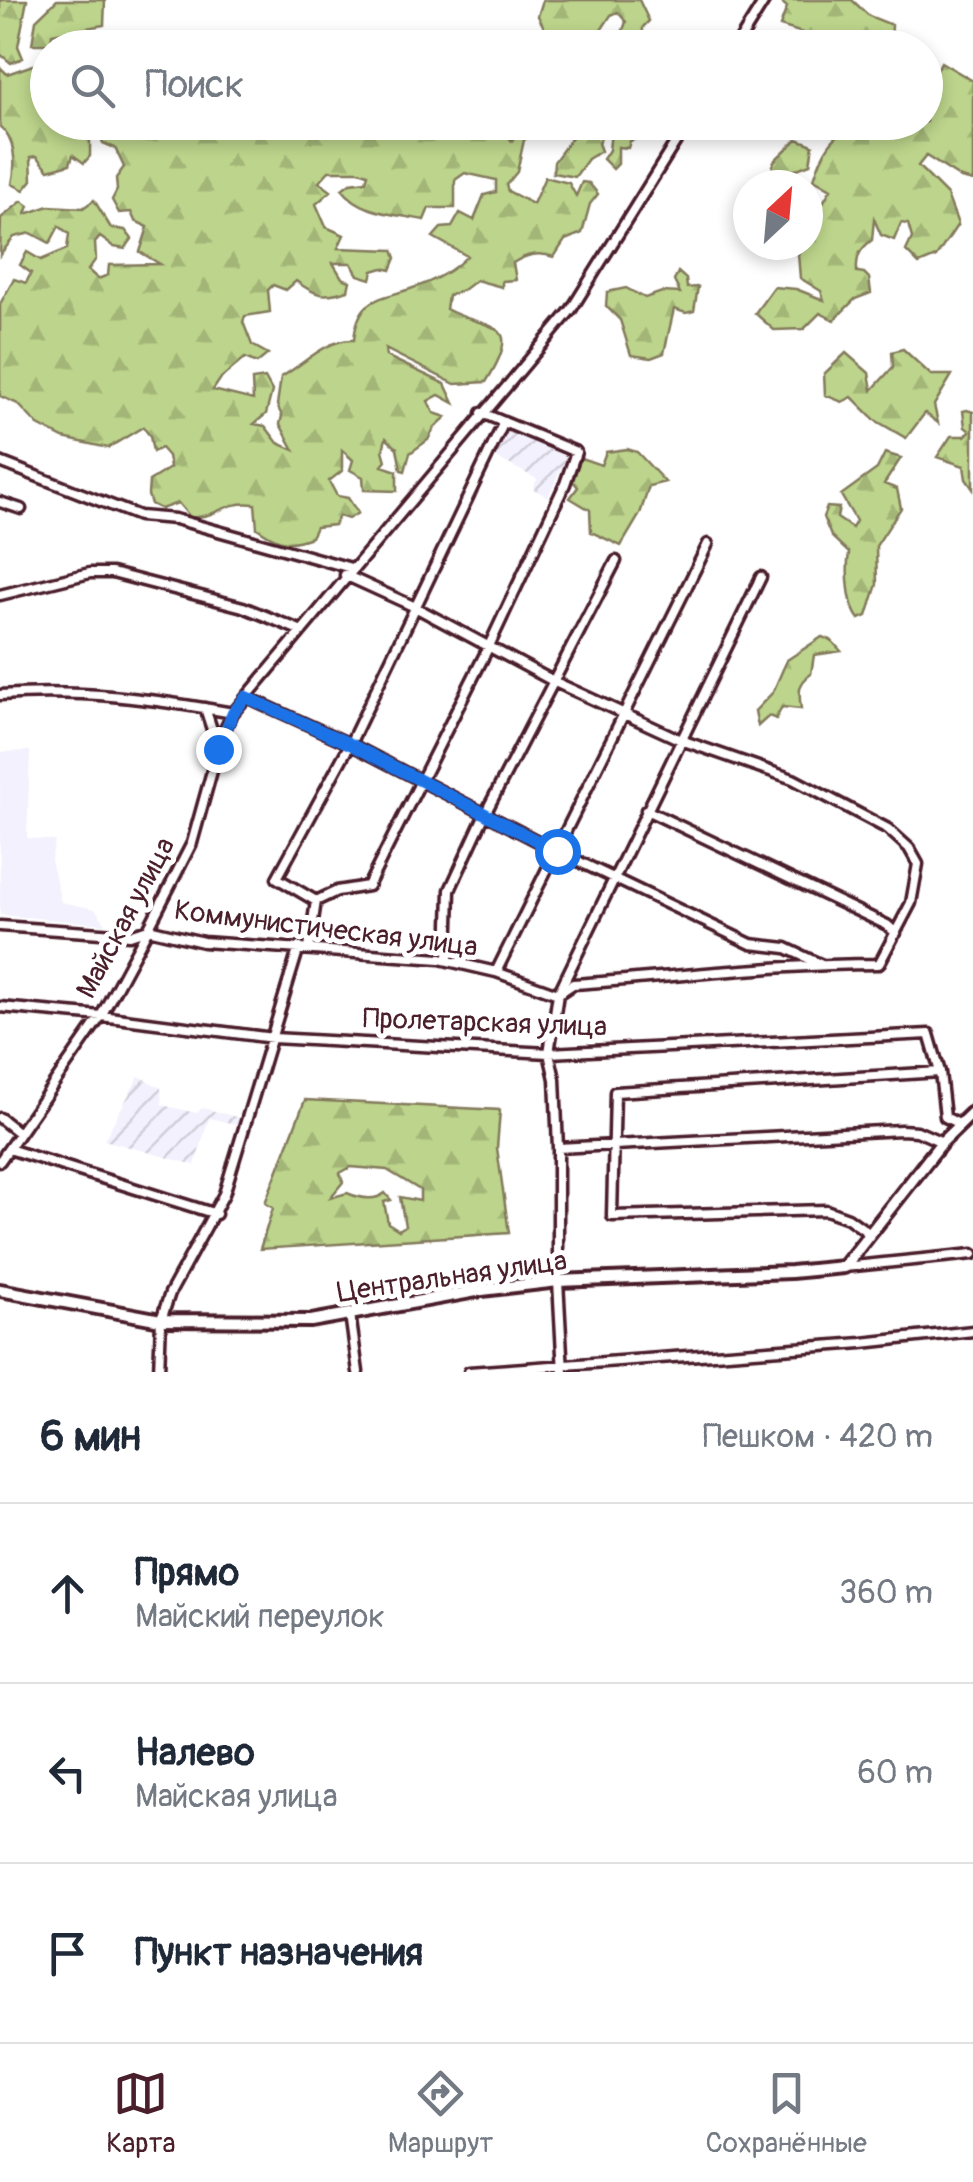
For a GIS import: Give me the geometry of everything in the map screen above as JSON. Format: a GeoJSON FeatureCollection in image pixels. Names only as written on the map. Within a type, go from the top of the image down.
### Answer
{"type":"FeatureCollection","features":[{"type":"Feature","properties":{"kind":"main road"},"geometry":{"type":"LineString","coordinates":[[844,1267],[942,1142],[973,1112]]}},
{"type":"Feature","properties":{"kind":"main road","name":"Центральная улица"},"geometry":{"type":"LineString","coordinates":[[0,1290],[160,1320],[311,1321],[482,1290],[558,1282],[844,1267]]}},
{"type":"Feature","properties":{"kind":"street"},"geometry":{"type":"LineString","coordinates":[[746,30],[765,0]]}},
{"type":"Feature","properties":{"kind":"street","name":"Майская улица"},"geometry":{"type":"LineString","coordinates":[[0,1160],[101,1016],[148,930],[192,843],[218,749],[233,713],[570,310],[677,140]]}},
{"type":"Feature","properties":{"kind":"street"},"geometry":{"type":"LineString","coordinates":[[159,1372],[160,1320],[170,1293],[216,1214],[316,901],[337,890],[368,886],[489,646],[565,484],[576,452],[482,412]]}},
{"type":"Feature","properties":{"kind":"street"},"geometry":{"type":"LineString","coordinates":[[316,901],[276,878],[350,744],[504,422]]}},
{"type":"Feature","properties":{"kind":"street"},"geometry":{"type":"LineString","coordinates":[[0,462],[139,516],[175,518],[348,572],[555,682],[681,740],[793,779],[888,829],[918,864],[911,902],[879,964],[820,964],[573,984],[558,994]]}},
{"type":"Feature","properties":{"kind":"street"},"geometry":{"type":"LineString","coordinates":[[0,502],[21,509]]}},
{"type":"Feature","properties":{"kind":"street"},"geometry":{"type":"LineString","coordinates":[[496,972],[708,544]]}},
{"type":"Feature","properties":{"kind":"street"},"geometry":{"type":"LineString","coordinates":[[448,960],[450,890],[616,561]]}},
{"type":"Feature","properties":{"kind":"street"},"geometry":{"type":"LineString","coordinates":[[0,595],[90,572],[112,573],[244,607],[302,631]]}},
{"type":"Feature","properties":{"kind":"street"},"geometry":{"type":"LineString","coordinates":[[562,1368],[558,1148],[555,1079],[549,1053],[558,994],[761,577]]}},
{"type":"Feature","properties":{"kind":"street"},"geometry":{"type":"LineString","coordinates":[[0,695],[58,691],[145,697],[233,713]]}},
{"type":"Feature","properties":{"kind":"street"},"geometry":{"type":"LineString","coordinates":[[246,697],[350,744],[557,851],[751,944],[786,948],[820,964]]}},
{"type":"Feature","properties":{"kind":"street"},"geometry":{"type":"LineString","coordinates":[[205,708],[218,749]]}},
{"type":"Feature","properties":{"kind":"street"},"geometry":{"type":"LineString","coordinates":[[646,810],[887,924],[896,933]]}},
{"type":"Feature","properties":{"kind":"street","name":"Коммунистическая улица"},"geometry":{"type":"LineString","coordinates":[[0,926],[130,935],[148,930],[203,942],[448,960],[558,994]]}},
{"type":"Feature","properties":{"kind":"street","name":"Пролетарская улица"},"geometry":{"type":"LineString","coordinates":[[0,1008],[101,1016],[274,1038],[549,1053],[929,1034],[940,1072]]}},
{"type":"Feature","properties":{"kind":"street"},"geometry":{"type":"LineString","coordinates":[[870,1234],[848,1218],[826,1210],[612,1216],[615,1092],[940,1072],[945,1116],[959,1124]]}},
{"type":"Feature","properties":{"kind":"street"},"geometry":{"type":"LineString","coordinates":[[0,1118],[20,1133]]}},
{"type":"Feature","properties":{"kind":"street"},"geometry":{"type":"LineString","coordinates":[[558,1148],[901,1130],[916,1131],[942,1142]]}},
{"type":"Feature","properties":{"kind":"street"},"geometry":{"type":"LineString","coordinates":[[9,1149],[216,1214]]}},
{"type":"Feature","properties":{"kind":"street","name":"Центральная улица"},"geometry":{"type":"LineString","coordinates":[[844,1267],[973,1254]]}},
{"type":"Feature","properties":{"kind":"street"},"geometry":{"type":"LineString","coordinates":[[350,1314],[358,1372]]}},
{"type":"Feature","properties":{"kind":"street"},"geometry":{"type":"LineString","coordinates":[[468,1372],[562,1368],[973,1332]]}},
{"type":"Feature","properties":{"kind":"shaded area"},"geometry":{"type":"Polygon","coordinates":[[[508,430],[566,457],[548,497],[533,489],[537,479],[495,457],[508,430]]]}},
{"type":"Feature","properties":{"kind":"shaded area"},"geometry":{"type":"Polygon","coordinates":[[[30,751],[27,838],[55,841],[51,860],[61,902],[95,909],[106,924],[0,915],[0,752],[30,751]]]}},
{"type":"Feature","properties":{"kind":"shaded area"},"geometry":{"type":"Polygon","coordinates":[[[139,1076],[161,1088],[162,1105],[196,1113],[203,1108],[240,1118],[239,1125],[209,1118],[195,1165],[104,1140],[139,1076]]]}},
{"type":"Feature","properties":{"kind":"green space"},"geometry":{"type":"Polygon","coordinates":[[[0,0],[27,0],[18,46],[23,58],[11,63],[0,54],[0,0]]]}},
{"type":"Feature","properties":{"kind":"green space"},"geometry":{"type":"Polygon","coordinates":[[[57,0],[105,0],[104,25],[34,30],[36,20],[57,0]]]}},
{"type":"Feature","properties":{"kind":"green space"},"geometry":{"type":"Polygon","coordinates":[[[543,0],[639,0],[649,21],[643,30],[623,30],[626,22],[618,12],[611,15],[601,30],[545,30],[538,16],[543,0]]]}},
{"type":"Feature","properties":{"kind":"green space"},"geometry":{"type":"Polygon","coordinates":[[[779,0],[852,0],[869,16],[892,25],[892,30],[793,30],[780,26],[787,7],[779,0]]]}},
{"type":"Feature","properties":{"kind":"green space"},"geometry":{"type":"Polygon","coordinates":[[[943,63],[973,81],[973,181],[926,156],[918,166],[947,195],[958,224],[936,257],[919,264],[906,251],[912,238],[908,224],[901,223],[894,240],[881,235],[874,219],[872,240],[860,253],[857,266],[857,272],[869,278],[871,293],[855,299],[834,320],[820,313],[804,329],[774,330],[755,313],[774,287],[796,289],[824,300],[821,291],[800,278],[798,260],[823,260],[823,203],[831,189],[823,184],[823,170],[817,170],[833,140],[943,140],[943,63]]]}},
{"type":"Feature","properties":{"kind":"green space"},"geometry":{"type":"Polygon","coordinates":[[[30,66],[30,140],[90,140],[90,156],[84,163],[73,155],[70,164],[49,170],[37,156],[31,157],[32,180],[24,190],[12,184],[12,145],[0,127],[0,67],[7,74],[30,66]]]}},
{"type":"Feature","properties":{"kind":"green space"},"geometry":{"type":"Polygon","coordinates":[[[102,140],[524,140],[517,172],[506,185],[508,191],[533,204],[545,177],[569,183],[576,196],[582,182],[589,183],[598,194],[590,204],[582,233],[565,240],[554,257],[538,254],[518,260],[513,263],[516,280],[502,281],[502,287],[476,280],[448,296],[446,309],[488,325],[502,336],[498,361],[486,382],[455,384],[385,349],[386,356],[445,384],[454,403],[439,395],[428,401],[434,413],[446,417],[428,440],[410,453],[405,471],[401,470],[397,448],[386,438],[386,461],[382,466],[397,471],[397,491],[364,490],[363,477],[350,470],[353,460],[342,450],[342,471],[329,481],[337,496],[348,498],[358,513],[348,519],[339,516],[334,525],[316,527],[311,537],[283,542],[257,528],[255,504],[244,503],[190,517],[178,503],[161,509],[151,504],[149,481],[170,468],[168,456],[161,448],[153,452],[150,436],[143,427],[108,448],[63,438],[38,425],[18,404],[0,396],[0,304],[14,279],[26,283],[31,273],[20,265],[27,252],[41,260],[67,249],[69,234],[59,226],[50,243],[31,233],[14,237],[0,255],[1,218],[22,201],[29,206],[26,214],[49,206],[83,208],[94,200],[111,228],[125,230],[132,239],[125,249],[100,237],[95,243],[96,259],[88,270],[98,279],[108,275],[109,265],[160,264],[140,252],[148,227],[135,221],[131,212],[119,213],[112,200],[117,190],[116,178],[124,167],[115,148],[102,140]],[[329,171],[319,182],[331,191],[316,204],[326,227],[344,235],[338,248],[393,250],[396,258],[391,270],[373,271],[371,279],[358,275],[351,263],[333,263],[342,278],[350,281],[348,290],[333,294],[315,293],[296,281],[286,290],[273,285],[268,290],[270,312],[245,316],[243,322],[252,345],[268,354],[257,363],[245,358],[213,390],[253,400],[252,380],[265,378],[272,391],[266,414],[254,424],[265,426],[278,443],[294,450],[280,424],[282,416],[277,405],[281,377],[334,343],[354,340],[360,315],[373,302],[428,282],[461,262],[467,256],[433,237],[441,228],[452,227],[460,213],[474,220],[484,195],[496,192],[496,180],[465,173],[455,180],[455,208],[429,208],[424,220],[379,212],[359,204],[342,189],[350,183],[366,181],[368,174],[329,171]]]}},
{"type":"Feature","properties":{"kind":"green space"},"geometry":{"type":"Polygon","coordinates":[[[570,140],[600,140],[601,151],[588,159],[575,177],[553,173],[554,162],[570,140]]]}},
{"type":"Feature","properties":{"kind":"green space"},"geometry":{"type":"Polygon","coordinates":[[[610,140],[633,140],[628,148],[618,147],[618,164],[613,169],[603,159],[610,140]]]}},
{"type":"Feature","properties":{"kind":"green space"},"geometry":{"type":"Polygon","coordinates":[[[796,140],[813,145],[810,164],[794,170],[772,170],[774,161],[796,140]]]}},
{"type":"Feature","properties":{"kind":"green space"},"geometry":{"type":"Polygon","coordinates":[[[678,272],[686,279],[687,288],[698,287],[694,311],[674,309],[664,353],[651,358],[631,355],[620,320],[606,306],[607,292],[626,288],[645,298],[662,292],[680,293],[674,281],[678,272]]]}},
{"type":"Feature","properties":{"kind":"green space"},"geometry":{"type":"Polygon","coordinates":[[[903,349],[931,375],[952,375],[934,405],[938,423],[925,413],[906,438],[875,420],[852,397],[842,402],[825,395],[824,374],[846,353],[869,373],[872,390],[893,367],[892,352],[903,349]]]}},
{"type":"Feature","properties":{"kind":"green space"},"geometry":{"type":"Polygon","coordinates":[[[963,411],[973,412],[973,489],[964,466],[937,457],[951,436],[965,436],[970,431],[965,427],[963,411]]]}},
{"type":"Feature","properties":{"kind":"green space"},"geometry":{"type":"Polygon","coordinates":[[[606,452],[637,452],[665,482],[649,486],[640,514],[621,546],[591,532],[590,510],[570,498],[578,487],[572,480],[581,458],[601,465],[606,452]]]}},
{"type":"Feature","properties":{"kind":"green space"},"geometry":{"type":"Polygon","coordinates":[[[885,453],[901,458],[884,484],[897,489],[901,508],[876,546],[877,584],[867,616],[859,619],[849,588],[849,553],[831,536],[823,517],[827,507],[839,508],[837,518],[852,528],[856,521],[841,495],[877,469],[885,453]]]}},
{"type":"Feature","properties":{"kind":"green space"},"geometry":{"type":"Polygon","coordinates":[[[822,637],[841,651],[814,655],[811,674],[800,689],[801,709],[782,707],[776,719],[769,716],[758,726],[755,711],[773,692],[787,660],[822,637]]]}},
{"type":"Feature","properties":{"kind":"green space"},"geometry":{"type":"Polygon","coordinates":[[[305,1100],[500,1110],[497,1148],[509,1233],[260,1249],[273,1208],[265,1203],[305,1100]],[[351,1167],[340,1173],[343,1182],[330,1198],[347,1193],[371,1198],[385,1193],[391,1200],[384,1202],[388,1223],[399,1230],[405,1226],[400,1197],[420,1201],[420,1190],[387,1170],[351,1167]]]}},
{"type":"Feature","properties":{"kind":"route"},"geometry":{"type":"LineString","coordinates":[[218,749],[233,713],[246,697],[350,744],[557,851]]}}]}
